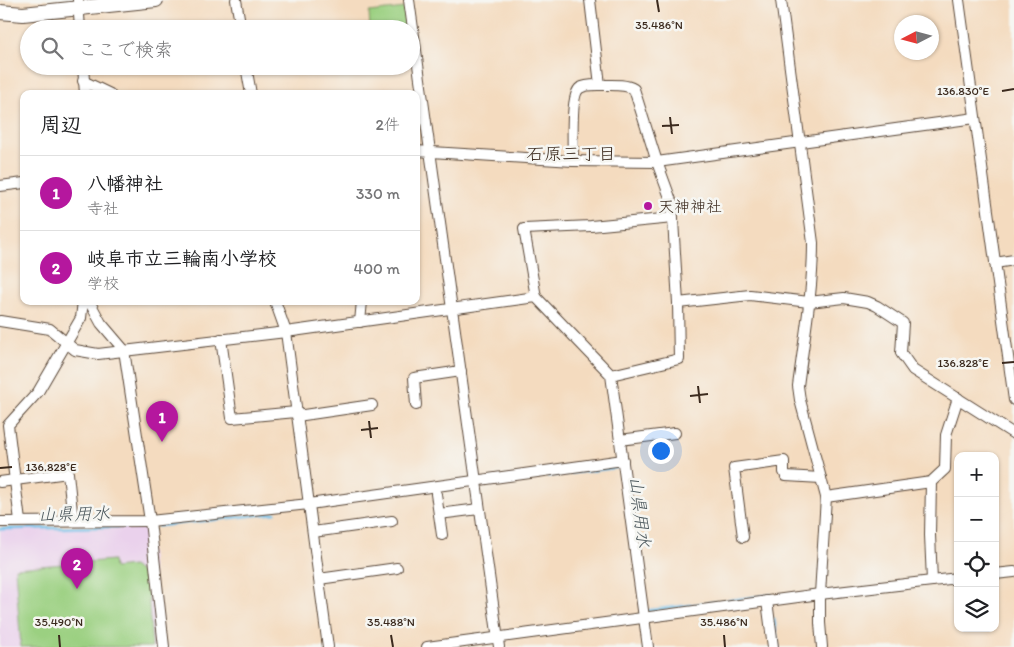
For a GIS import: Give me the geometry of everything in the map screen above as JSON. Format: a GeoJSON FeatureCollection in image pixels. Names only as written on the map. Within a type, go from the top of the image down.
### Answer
{"type":"FeatureCollection","features":[{"type":"Feature","properties":{"kind":"street"},"geometry":{"type":"LineString","coordinates":[[0,12],[23,14],[78,4],[156,0]]}},
{"type":"Feature","properties":{"kind":"street"},"geometry":{"type":"LineString","coordinates":[[236,0],[239,20]]}},
{"type":"Feature","properties":{"kind":"street"},"geometry":{"type":"LineString","coordinates":[[409,0],[412,20]]}},
{"type":"Feature","properties":{"kind":"street"},"geometry":{"type":"LineString","coordinates":[[590,0],[600,85]]}},
{"type":"Feature","properties":{"kind":"street"},"geometry":{"type":"LineString","coordinates":[[781,0],[814,243],[809,302],[798,386],[826,497],[820,594],[822,647]]}},
{"type":"Feature","properties":{"kind":"street"},"geometry":{"type":"LineString","coordinates":[[959,0],[1012,374],[1014,400]]}},
{"type":"Feature","properties":{"kind":"street"},"geometry":{"type":"LineString","coordinates":[[78,4],[79,20]]}},
{"type":"Feature","properties":{"kind":"street"},"geometry":{"type":"LineString","coordinates":[[83,75],[84,90]]}},
{"type":"Feature","properties":{"kind":"street"},"geometry":{"type":"LineString","coordinates":[[248,75],[250,90]]}},
{"type":"Feature","properties":{"kind":"street"},"geometry":{"type":"LineString","coordinates":[[419,75],[498,642]]}},
{"type":"Feature","properties":{"kind":"street"},"geometry":{"type":"LineString","coordinates":[[83,81],[102,90]]}},
{"type":"Feature","properties":{"kind":"street"},"geometry":{"type":"LineString","coordinates":[[573,161],[573,115],[577,90],[581,87],[600,85],[629,86],[634,88],[672,203],[678,303],[679,359],[611,375]]}},
{"type":"Feature","properties":{"kind":"street"},"geometry":{"type":"LineString","coordinates":[[420,151],[573,161],[657,162],[975,118]]}},
{"type":"Feature","properties":{"kind":"street"},"geometry":{"type":"LineString","coordinates":[[0,186],[20,184]]}},
{"type":"Feature","properties":{"kind":"street"},"geometry":{"type":"LineString","coordinates":[[648,647],[611,375],[536,297],[524,229],[590,226],[673,218]]}},
{"type":"Feature","properties":{"kind":"street"},"geometry":{"type":"LineString","coordinates":[[995,263],[1014,260]]}},
{"type":"Feature","properties":{"kind":"street"},"geometry":{"type":"LineString","coordinates":[[678,303],[750,296],[809,302],[844,298],[868,302],[903,323],[901,353],[913,370],[1014,434]]}},
{"type":"Feature","properties":{"kind":"street"},"geometry":{"type":"LineString","coordinates":[[0,321],[50,329],[75,350],[98,354],[286,332],[536,297]]}},
{"type":"Feature","properties":{"kind":"street"},"geometry":{"type":"LineString","coordinates":[[20,521],[15,480],[4,426],[38,392],[68,343],[81,318],[83,305]]}},
{"type":"Feature","properties":{"kind":"street"},"geometry":{"type":"LineString","coordinates":[[91,305],[101,323],[124,350],[150,521],[164,647]]}},
{"type":"Feature","properties":{"kind":"street"},"geometry":{"type":"LineString","coordinates":[[276,305],[286,332],[328,647]]}},
{"type":"Feature","properties":{"kind":"street"},"geometry":{"type":"LineString","coordinates":[[360,322],[362,305]]}},
{"type":"Feature","properties":{"kind":"street"},"geometry":{"type":"LineString","coordinates":[[221,339],[232,418],[296,414],[372,405]]}},
{"type":"Feature","properties":{"kind":"street"},"geometry":{"type":"LineString","coordinates":[[416,405],[414,378],[461,371]]}},
{"type":"Feature","properties":{"kind":"street"},"geometry":{"type":"LineString","coordinates":[[826,497],[931,482],[945,469],[946,435],[958,398]]}},
{"type":"Feature","properties":{"kind":"street"},"geometry":{"type":"LineString","coordinates":[[620,440],[675,433]]}},
{"type":"Feature","properties":{"kind":"street"},"geometry":{"type":"LineString","coordinates":[[0,522],[150,521],[309,504],[623,460]]}},
{"type":"Feature","properties":{"kind":"street"},"geometry":{"type":"LineString","coordinates":[[743,537],[734,468],[784,461],[786,476],[821,478]]}},
{"type":"Feature","properties":{"kind":"street"},"geometry":{"type":"LineString","coordinates":[[0,482],[68,473],[73,521]]}},
{"type":"Feature","properties":{"kind":"street"},"geometry":{"type":"LineString","coordinates":[[931,482],[930,535],[932,581]]}},
{"type":"Feature","properties":{"kind":"street"},"geometry":{"type":"LineString","coordinates":[[436,494],[442,535]]}},
{"type":"Feature","properties":{"kind":"street"},"geometry":{"type":"LineString","coordinates":[[439,514],[479,508]]}},
{"type":"Feature","properties":{"kind":"street"},"geometry":{"type":"LineString","coordinates":[[313,532],[392,521]]}},
{"type":"Feature","properties":{"kind":"street"},"geometry":{"type":"LineString","coordinates":[[319,579],[397,568]]}},
{"type":"Feature","properties":{"kind":"street"},"geometry":{"type":"LineString","coordinates":[[999,574],[1014,572]]}},
{"type":"Feature","properties":{"kind":"street"},"geometry":{"type":"LineString","coordinates":[[427,647],[498,642],[644,618],[820,594],[954,578]]}},
{"type":"Feature","properties":{"kind":"street"},"geometry":{"type":"LineString","coordinates":[[767,602],[773,647]]}},
{"type":"Feature","properties":{"kind":"shaded area"},"geometry":{"type":"Polygon","coordinates":[[[149,528],[159,647],[0,647],[0,530],[149,528]]]}},
{"type":"Feature","properties":{"kind":"green space"},"geometry":{"type":"Polygon","coordinates":[[[405,8],[407,20],[369,20],[369,12],[405,8]]]}},
{"type":"Feature","properties":{"kind":"green space"},"geometry":{"type":"Polygon","coordinates":[[[113,560],[114,568],[133,566],[147,577],[152,647],[21,647],[15,568],[113,560]]]}},
{"type":"Feature","properties":{"kind":"waterway","name":"山県用水"},"geometry":{"type":"LineString","coordinates":[[548,476],[621,467]]}},
{"type":"Feature","properties":{"kind":"waterway","name":"山県用水"},"geometry":{"type":"LineString","coordinates":[[158,526],[275,513]]}},
{"type":"Feature","properties":{"kind":"waterway","name":"山県用水"},"geometry":{"type":"LineString","coordinates":[[0,529],[149,526]]}},
{"type":"Feature","properties":{"kind":"waterway","name":"山県用水"},"geometry":{"type":"LineString","coordinates":[[645,611],[771,595]]}},
{"type":"Feature","properties":{"kind":"waterway","name":"山県用水"},"geometry":{"type":"LineString","coordinates":[[774,619],[778,647]]}},
{"type":"Feature","properties":{"kind":"place","name":"天神神社"},"geometry":{"type":"Point","coordinates":[648,206]}},
{"type":"Feature","properties":{"kind":"place","name":"八幡神社"},"geometry":{"type":"Point","coordinates":[162,442]}},
{"type":"Feature","properties":{"kind":"place","name":"岐阜市立三輪南小学校"},"geometry":{"type":"Point","coordinates":[77,589]}},
{"type":"Feature","properties":{"kind":"district","name":"石原三丁目"},"geometry":{"type":"Point","coordinates":[571,154]}}]}
